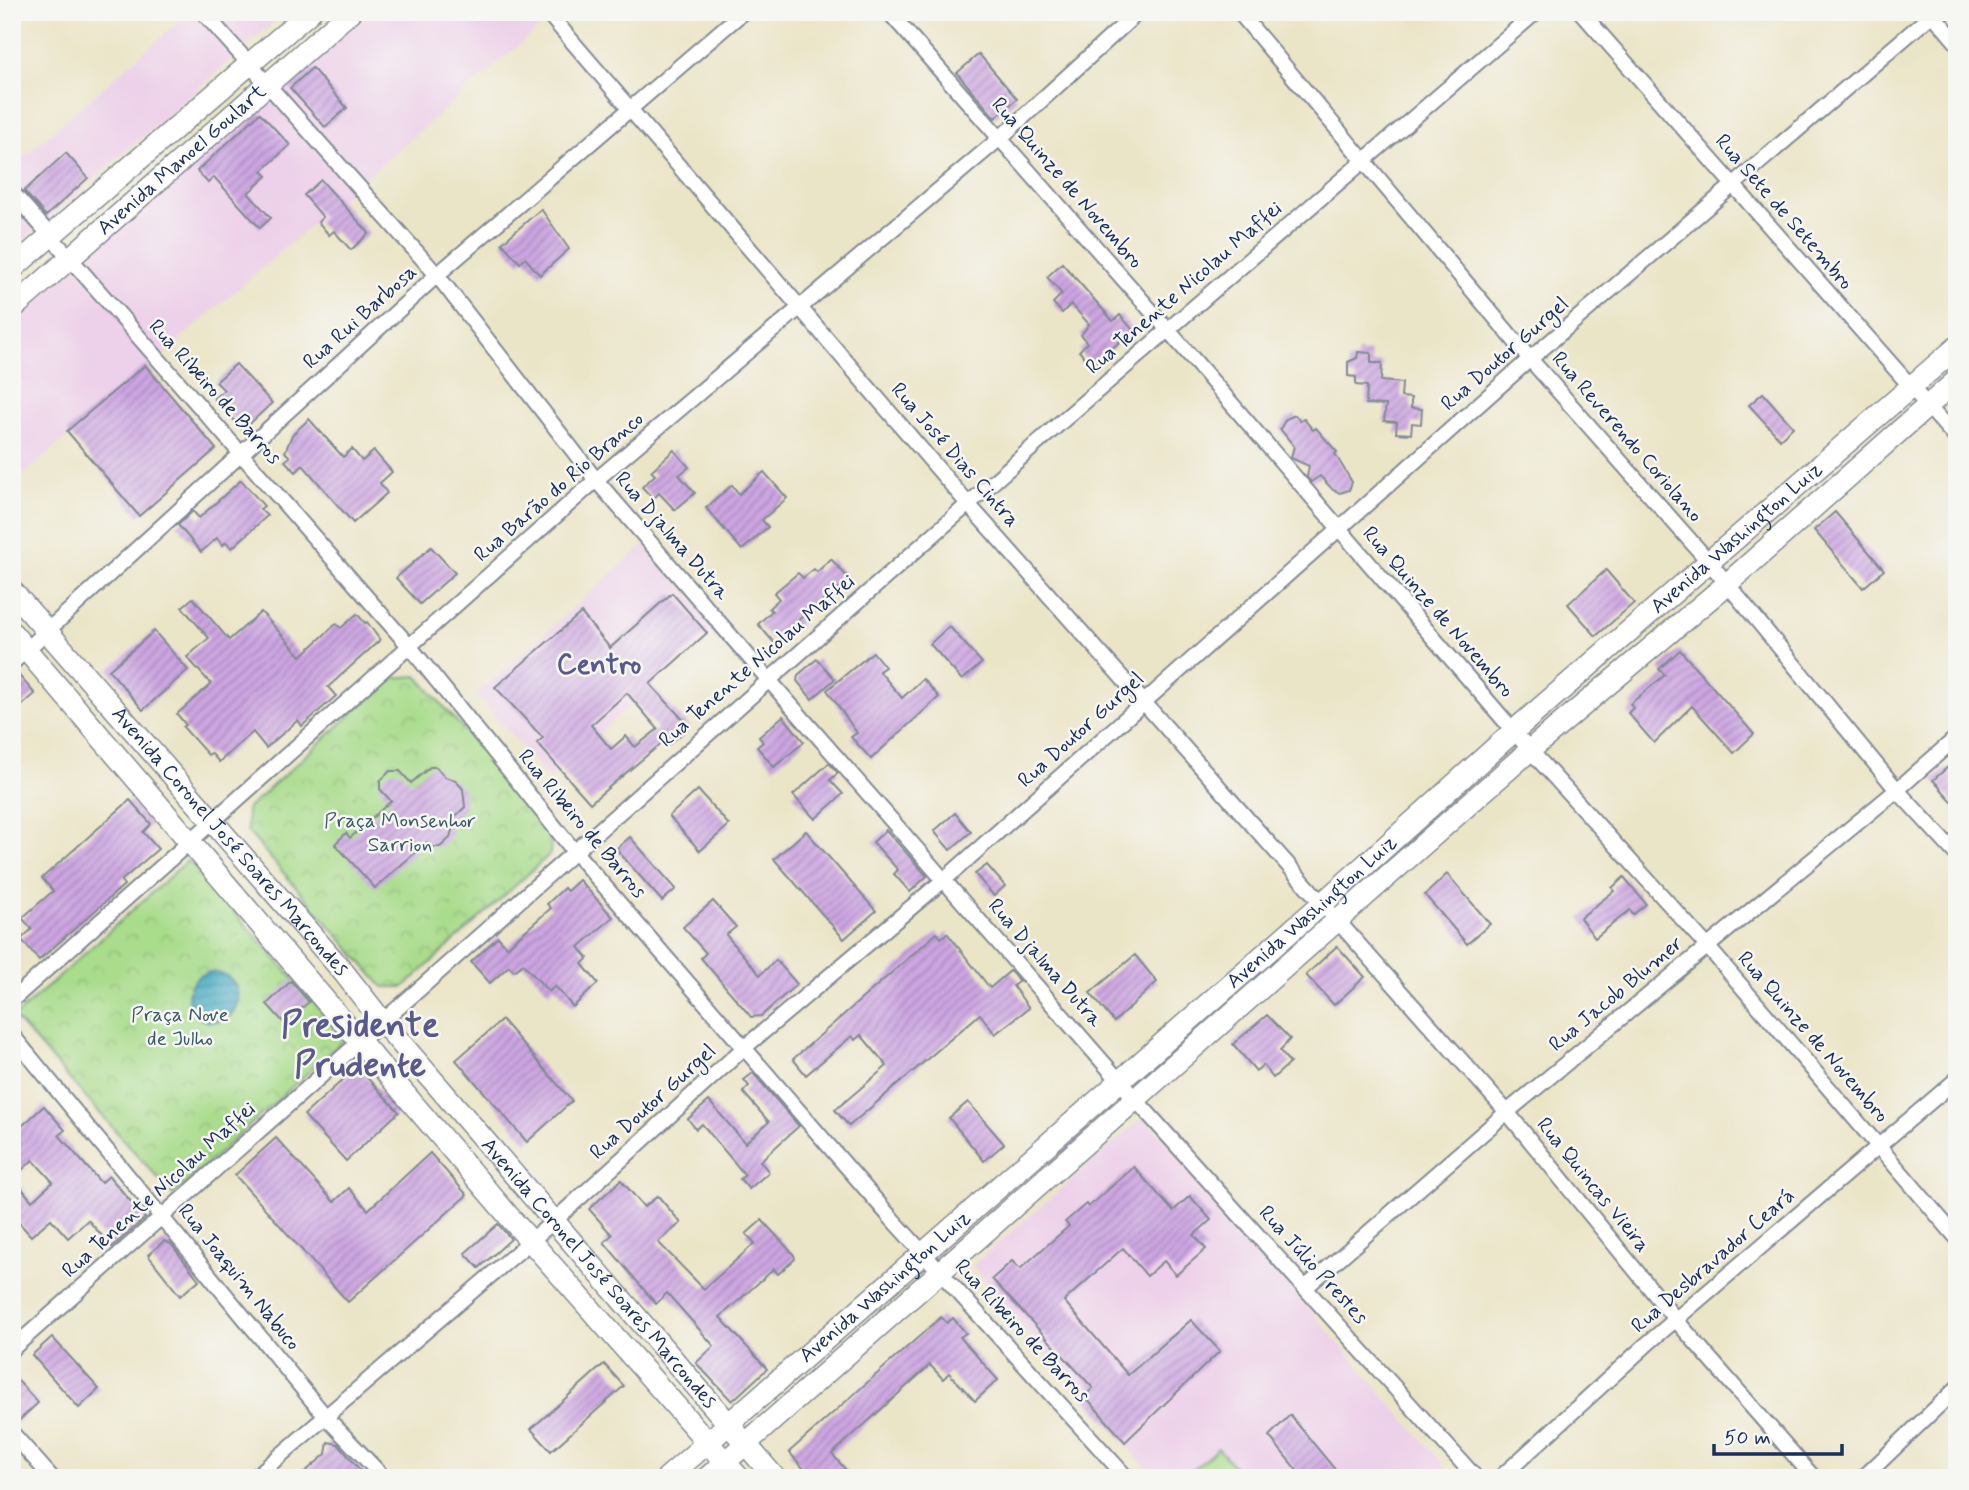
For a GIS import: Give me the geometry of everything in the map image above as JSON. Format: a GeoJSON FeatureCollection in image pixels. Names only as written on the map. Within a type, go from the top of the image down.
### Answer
{"type":"FeatureCollection","features":[{"type":"Feature","properties":{"kind":"main road","name":"Avenida Manoel Goulart"},"geometry":{"type":"LineString","coordinates":[[12,268],[310,12]]}},
{"type":"Feature","properties":{"kind":"main road","name":"Avenida Manoel Goulart"},"geometry":{"type":"LineString","coordinates":[[12,309],[350,12]]}},
{"type":"Feature","properties":{"kind":"main road","name":"Avenida Washington Luiz"},"geometry":{"type":"LineString","coordinates":[[667,1478],[1323,903],[1515,730],[1957,346]]}},
{"type":"Feature","properties":{"kind":"main road","name":"Avenida Washington Luiz"},"geometry":{"type":"LineString","coordinates":[[707,1478],[732,1470],[745,1444],[1530,750],[1727,584],[1957,380]]}},
{"type":"Feature","properties":{"kind":"main road","name":"Avenida Coronel José Soares Marcondes"},"geometry":{"type":"LineString","coordinates":[[12,591],[332,959],[381,1020],[775,1478]]}},
{"type":"Feature","properties":{"kind":"main road","name":"Avenida Coronel José Soares Marcondes"},"geometry":{"type":"LineString","coordinates":[[12,633],[20,656],[190,839],[359,1039],[732,1470]]}},
{"type":"Feature","properties":{"kind":"street","name":"Rua Djalma Dutra"},"geometry":{"type":"LineString","coordinates":[[202,12],[437,275],[596,480],[1119,1081]]}},
{"type":"Feature","properties":{"kind":"street","name":"Rua José Dias Cintra"},"geometry":{"type":"LineString","coordinates":[[547,12],[968,504],[1338,920]]}},
{"type":"Feature","properties":{"kind":"street","name":"Rua Rui Barbosa"},"geometry":{"type":"LineString","coordinates":[[20,656],[437,275],[743,12]]}},
{"type":"Feature","properties":{"kind":"street","name":"Rua Quinze de Novembro"},"geometry":{"type":"LineString","coordinates":[[889,12],[1168,330],[1530,750],[1707,946],[1957,1238]]}},
{"type":"Feature","properties":{"kind":"street","name":"Rua Barão do Rio Branco"},"geometry":{"type":"LineString","coordinates":[[12,999],[596,480],[999,139],[1138,12]]}},
{"type":"Feature","properties":{"kind":"street","name":"Rua Reverendo Coriolano"},"geometry":{"type":"LineString","coordinates":[[1239,12],[1530,359],[1710,563],[1897,790],[1957,855]]}},
{"type":"Feature","properties":{"kind":"street","name":"Rua Tenente Nicolau Maffei"},"geometry":{"type":"LineString","coordinates":[[12,1349],[768,679],[1536,12]]}},
{"type":"Feature","properties":{"kind":"street","name":"Rua Sete de Setembro"},"geometry":{"type":"LineString","coordinates":[[1581,12],[1957,439]]}},
{"type":"Feature","properties":{"kind":"street","name":"Rua Doutor Gurgel"},"geometry":{"type":"LineString","coordinates":[[254,1478],[554,1221],[745,1047],[945,879],[1530,359],[1933,13]]}},
{"type":"Feature","properties":{"kind":"street"},"geometry":{"type":"LineString","coordinates":[[1933,13],[1957,43]]}},
{"type":"Feature","properties":{"kind":"street","name":"Rua Ribeiro de Barros"},"geometry":{"type":"LineString","coordinates":[[12,192],[410,647],[574,851],[922,1254],[1127,1478]]}},
{"type":"Feature","properties":{"kind":"street","name":"Rua Jacob Blumer"},"geometry":{"type":"LineString","coordinates":[[1305,1288],[1507,1112],[1897,790],[1957,737]]}},
{"type":"Feature","properties":{"kind":"street","name":"Rua Quincas Vieira"},"geometry":{"type":"LineString","coordinates":[[1338,920],[1507,1112],[1676,1320],[1814,1478]]}},
{"type":"Feature","properties":{"kind":"street","name":"Rua Joaquim Nabuco"},"geometry":{"type":"LineString","coordinates":[[12,1035],[325,1416],[384,1478]]}},
{"type":"Feature","properties":{"kind":"street","name":"Rua Desbravador Ceará"},"geometry":{"type":"LineString","coordinates":[[1500,1478],[1676,1320],[1957,1079]]}},
{"type":"Feature","properties":{"kind":"street","name":"Rua Júlio Prestes"},"geometry":{"type":"LineString","coordinates":[[1119,1081],[1476,1478]]}},
{"type":"Feature","properties":{"kind":"street"},"geometry":{"type":"LineString","coordinates":[[1863,1478],[1957,1388]]}},
{"type":"Feature","properties":{"kind":"street"},"geometry":{"type":"LineString","coordinates":[[12,1433],[52,1478]]}},
{"type":"Feature","properties":{"kind":"shaded area"},"geometry":{"type":"Polygon","coordinates":[[[190,12],[286,12],[12,250],[12,167],[190,12]]]}},
{"type":"Feature","properties":{"kind":"shaded area"},"geometry":{"type":"Polygon","coordinates":[[[366,12],[557,12],[12,485],[12,322],[366,12]]]}},
{"type":"Feature","properties":{"kind":"shaded area"},"geometry":{"type":"Polygon","coordinates":[[[645,544],[718,627],[549,778],[476,695],[645,544]]]}},
{"type":"Feature","properties":{"kind":"shaded area"},"geometry":{"type":"Polygon","coordinates":[[[1144,1117],[1455,1478],[1155,1478],[972,1266],[1144,1117]]]}},
{"type":"Feature","properties":{"kind":"green space","name":"Praça Monsenhor Sarrion"},"geometry":{"type":"Polygon","coordinates":[[[417,676],[552,831],[550,854],[404,987],[383,987],[247,831],[247,809],[391,678],[417,676]]]}},
{"type":"Feature","properties":{"kind":"green space","name":"Praça Nove de Julho"},"geometry":{"type":"Polygon","coordinates":[[[188,860],[346,1038],[173,1195],[14,1017],[188,860]]]}},
{"type":"Feature","properties":{"kind":"green space"},"geometry":{"type":"Polygon","coordinates":[[[1218,1448],[1244,1478],[1184,1478],[1218,1448]]]}},
{"type":"Feature","properties":{"kind":"water"},"geometry":{"type":"Polygon","coordinates":[[[213,972],[230,980],[238,997],[230,1014],[213,1022],[196,1014],[188,997],[196,980],[213,972]]]}},
{"type":"Feature","properties":{"kind":"building"},"geometry":{"type":"Polygon","coordinates":[[[979,54],[1017,99],[995,118],[957,73],[979,54]]]}},
{"type":"Feature","properties":{"kind":"building"},"geometry":{"type":"Polygon","coordinates":[[[312,68],[347,108],[325,127],[290,88],[312,68]]]}},
{"type":"Feature","properties":{"kind":"building"},"geometry":{"type":"Polygon","coordinates":[[[260,113],[290,145],[262,171],[267,176],[248,193],[271,218],[260,228],[214,177],[208,183],[197,171],[260,113]]]}},
{"type":"Feature","properties":{"kind":"building"},"geometry":{"type":"Polygon","coordinates":[[[66,153],[88,178],[46,216],[24,191],[66,153]]]}},
{"type":"Feature","properties":{"kind":"building"},"geometry":{"type":"Polygon","coordinates":[[[321,180],[369,233],[351,250],[334,231],[329,235],[318,222],[323,217],[304,195],[321,180]]]}},
{"type":"Feature","properties":{"kind":"building"},"geometry":{"type":"Polygon","coordinates":[[[541,209],[569,249],[540,275],[525,258],[520,263],[502,243],[541,209]]]}},
{"type":"Feature","properties":{"kind":"building"},"geometry":{"type":"Polygon","coordinates":[[[1062,263],[1113,321],[1120,315],[1133,330],[1092,366],[1079,351],[1087,343],[1081,335],[1089,324],[1071,304],[1062,313],[1053,303],[1062,294],[1047,277],[1062,263]]]}},
{"type":"Feature","properties":{"kind":"building"},"geometry":{"type":"Polygon","coordinates":[[[1358,352],[1371,353],[1371,363],[1382,363],[1381,381],[1402,383],[1401,397],[1411,398],[1411,408],[1422,409],[1421,424],[1412,423],[1411,434],[1396,433],[1397,422],[1384,421],[1386,405],[1366,404],[1367,386],[1356,385],[1356,377],[1348,376],[1348,362],[1357,358],[1358,352]]]}},
{"type":"Feature","properties":{"kind":"building"},"geometry":{"type":"Polygon","coordinates":[[[236,364],[272,403],[243,430],[214,398],[224,390],[216,382],[236,364]]]}},
{"type":"Feature","properties":{"kind":"building"},"geometry":{"type":"Polygon","coordinates":[[[145,365],[216,449],[139,516],[67,431],[145,365]]]}},
{"type":"Feature","properties":{"kind":"building"},"geometry":{"type":"Polygon","coordinates":[[[1763,393],[1793,427],[1780,439],[1749,405],[1763,393]]]}},
{"type":"Feature","properties":{"kind":"building"},"geometry":{"type":"Polygon","coordinates":[[[1295,415],[1300,421],[1304,419],[1313,430],[1316,428],[1337,452],[1335,454],[1352,482],[1349,490],[1340,493],[1333,490],[1320,476],[1311,482],[1307,477],[1309,466],[1291,458],[1294,446],[1280,429],[1286,419],[1295,415]]]}},
{"type":"Feature","properties":{"kind":"building"},"geometry":{"type":"Polygon","coordinates":[[[309,419],[343,457],[352,449],[362,461],[374,451],[392,472],[380,483],[387,493],[353,523],[303,465],[296,472],[285,461],[290,457],[285,452],[292,435],[309,419]]]}},
{"type":"Feature","properties":{"kind":"building"},"geometry":{"type":"Polygon","coordinates":[[[674,450],[689,467],[679,475],[695,493],[675,510],[659,493],[653,499],[642,487],[655,475],[651,471],[674,450]]]}},
{"type":"Feature","properties":{"kind":"building"},"geometry":{"type":"Polygon","coordinates":[[[764,472],[787,498],[762,520],[768,527],[742,550],[706,508],[732,485],[739,494],[764,472]]]}},
{"type":"Feature","properties":{"kind":"building"},"geometry":{"type":"Polygon","coordinates":[[[241,480],[264,506],[260,509],[267,516],[232,548],[226,542],[223,545],[217,538],[201,552],[178,525],[193,511],[199,518],[241,480]]]}},
{"type":"Feature","properties":{"kind":"building"},"geometry":{"type":"Polygon","coordinates":[[[1835,512],[1884,570],[1863,588],[1814,530],[1835,512]]]}},
{"type":"Feature","properties":{"kind":"building"},"geometry":{"type":"Polygon","coordinates":[[[431,547],[455,573],[420,604],[396,578],[431,547]]]}},
{"type":"Feature","properties":{"kind":"building"},"geometry":{"type":"Polygon","coordinates":[[[831,559],[850,580],[798,620],[801,623],[776,645],[758,624],[772,611],[769,608],[779,599],[774,593],[798,573],[803,578],[814,569],[817,572],[831,559]]]}},
{"type":"Feature","properties":{"kind":"building"},"geometry":{"type":"Polygon","coordinates":[[[1606,570],[1634,603],[1596,636],[1568,604],[1606,570]]]}},
{"type":"Feature","properties":{"kind":"building"},"geometry":{"type":"Polygon","coordinates":[[[672,593],[707,633],[650,684],[690,727],[667,746],[663,742],[590,803],[537,743],[543,738],[495,687],[581,613],[610,648],[672,593]],[[627,693],[591,725],[611,749],[626,736],[635,747],[658,729],[627,693]]]}},
{"type":"Feature","properties":{"kind":"building"},"geometry":{"type":"Polygon","coordinates":[[[193,598],[229,640],[261,612],[301,656],[336,624],[341,628],[357,614],[367,622],[380,640],[328,687],[336,696],[302,726],[298,720],[266,748],[253,732],[219,762],[211,753],[208,755],[183,727],[186,725],[177,714],[211,684],[187,657],[209,638],[182,607],[193,598]]]}},
{"type":"Feature","properties":{"kind":"building"},"geometry":{"type":"Polygon","coordinates":[[[949,626],[982,663],[962,680],[930,644],[949,626]]]}},
{"type":"Feature","properties":{"kind":"building"},"geometry":{"type":"Polygon","coordinates":[[[154,631],[188,670],[143,710],[109,670],[154,631]]]}},
{"type":"Feature","properties":{"kind":"building"},"geometry":{"type":"Polygon","coordinates":[[[1680,650],[1754,734],[1734,753],[1692,706],[1654,743],[1628,713],[1633,708],[1630,704],[1665,675],[1659,669],[1680,650]]]}},
{"type":"Feature","properties":{"kind":"building"},"geometry":{"type":"Polygon","coordinates":[[[873,652],[885,667],[879,671],[902,698],[923,679],[939,697],[871,759],[851,737],[857,733],[827,690],[873,652]]]}},
{"type":"Feature","properties":{"kind":"building"},"geometry":{"type":"Polygon","coordinates":[[[817,659],[835,679],[812,699],[797,681],[798,675],[817,659]]]}},
{"type":"Feature","properties":{"kind":"building"},"geometry":{"type":"Polygon","coordinates":[[[12,672],[16,672],[35,694],[12,714],[12,672]]]}},
{"type":"Feature","properties":{"kind":"building"},"geometry":{"type":"Polygon","coordinates":[[[783,716],[804,742],[774,767],[757,747],[763,742],[759,737],[783,716]]]}},
{"type":"Feature","properties":{"kind":"building"},"geometry":{"type":"Polygon","coordinates":[[[829,763],[838,773],[830,780],[843,794],[815,819],[793,795],[829,763]]]}},
{"type":"Feature","properties":{"kind":"building"},"geometry":{"type":"Polygon","coordinates":[[[430,767],[436,767],[463,789],[465,807],[447,824],[452,830],[450,838],[440,847],[432,847],[427,842],[375,888],[335,844],[346,833],[350,838],[391,801],[380,789],[380,781],[390,771],[400,771],[411,783],[430,767]]]}},
{"type":"Feature","properties":{"kind":"building"},"geometry":{"type":"Polygon","coordinates":[[[1948,767],[1957,778],[1957,807],[1933,780],[1948,767]]]}},
{"type":"Feature","properties":{"kind":"building"},"geometry":{"type":"Polygon","coordinates":[[[698,790],[729,825],[700,851],[669,816],[698,790]]]}},
{"type":"Feature","properties":{"kind":"building"},"geometry":{"type":"Polygon","coordinates":[[[130,800],[151,824],[143,832],[158,849],[121,881],[124,885],[39,960],[21,939],[32,929],[22,918],[53,891],[42,878],[130,800]]]}},
{"type":"Feature","properties":{"kind":"building"},"geometry":{"type":"Polygon","coordinates":[[[955,813],[971,832],[950,850],[934,831],[955,813]]]}},
{"type":"Feature","properties":{"kind":"building"},"geometry":{"type":"Polygon","coordinates":[[[886,830],[927,876],[910,892],[894,874],[898,870],[873,842],[886,830]]]}},
{"type":"Feature","properties":{"kind":"building"},"geometry":{"type":"Polygon","coordinates":[[[806,831],[876,911],[844,939],[774,859],[806,831]]]}},
{"type":"Feature","properties":{"kind":"building"},"geometry":{"type":"Polygon","coordinates":[[[630,837],[676,889],[662,901],[616,849],[630,837]]]}},
{"type":"Feature","properties":{"kind":"building"},"geometry":{"type":"Polygon","coordinates":[[[987,865],[1005,886],[994,896],[975,874],[987,865]]]}},
{"type":"Feature","properties":{"kind":"building"},"geometry":{"type":"Polygon","coordinates":[[[1447,874],[1490,924],[1467,944],[1425,895],[1447,874]]]}},
{"type":"Feature","properties":{"kind":"building"},"geometry":{"type":"Polygon","coordinates":[[[1624,877],[1646,904],[1633,915],[1630,910],[1595,938],[1580,918],[1614,891],[1612,888],[1624,877]]]}},
{"type":"Feature","properties":{"kind":"building"},"geometry":{"type":"Polygon","coordinates":[[[579,880],[613,917],[579,947],[588,958],[582,964],[598,983],[573,1007],[555,986],[549,992],[523,964],[514,971],[509,966],[490,983],[471,962],[498,937],[507,947],[551,908],[547,904],[564,888],[567,891],[579,880]]]}},
{"type":"Feature","properties":{"kind":"building"},"geometry":{"type":"Polygon","coordinates":[[[713,901],[736,927],[726,935],[760,975],[776,960],[797,984],[761,1016],[751,1017],[701,958],[706,953],[683,927],[713,901]]]}},
{"type":"Feature","properties":{"kind":"building"},"geometry":{"type":"Polygon","coordinates":[[[937,933],[941,938],[947,933],[990,988],[1010,971],[1019,981],[1013,986],[1029,1008],[995,1034],[980,1014],[849,1126],[835,1110],[887,1066],[861,1035],[855,1040],[852,1036],[806,1075],[793,1059],[937,933]]]}},
{"type":"Feature","properties":{"kind":"building"},"geometry":{"type":"Polygon","coordinates":[[[1337,946],[1365,977],[1334,1005],[1306,975],[1337,946]]]}},
{"type":"Feature","properties":{"kind":"building"},"geometry":{"type":"Polygon","coordinates":[[[1135,955],[1157,982],[1114,1022],[1090,993],[1135,955]]]}},
{"type":"Feature","properties":{"kind":"building"},"geometry":{"type":"Polygon","coordinates":[[[291,981],[309,1002],[284,1023],[267,1004],[291,981]]]}},
{"type":"Feature","properties":{"kind":"building"},"geometry":{"type":"Polygon","coordinates":[[[1267,1015],[1290,1039],[1280,1051],[1290,1063],[1273,1078],[1263,1065],[1256,1071],[1233,1044],[1267,1015]]]}},
{"type":"Feature","properties":{"kind":"building"},"geometry":{"type":"Polygon","coordinates":[[[502,1020],[572,1101],[527,1142],[456,1060],[502,1020]]]}},
{"type":"Feature","properties":{"kind":"building"},"geometry":{"type":"Polygon","coordinates":[[[357,1067],[399,1112],[346,1161],[304,1115],[357,1067]]]}},
{"type":"Feature","properties":{"kind":"building"},"geometry":{"type":"Polygon","coordinates":[[[753,1073],[799,1126],[760,1161],[769,1172],[749,1189],[740,1179],[745,1175],[702,1124],[696,1129],[688,1119],[709,1101],[745,1143],[769,1122],[743,1092],[749,1086],[744,1080],[753,1073]]]}},
{"type":"Feature","properties":{"kind":"building"},"geometry":{"type":"Polygon","coordinates":[[[968,1102],[1004,1144],[984,1161],[949,1118],[968,1102]]]}},
{"type":"Feature","properties":{"kind":"building"},"geometry":{"type":"Polygon","coordinates":[[[44,1106],[65,1130],[59,1135],[101,1183],[109,1176],[145,1218],[112,1247],[88,1220],[68,1238],[51,1219],[31,1236],[12,1215],[12,1135],[44,1106]],[[33,1160],[13,1178],[32,1201],[53,1182],[33,1160]]]}},
{"type":"Feature","properties":{"kind":"building"},"geometry":{"type":"Polygon","coordinates":[[[276,1138],[334,1202],[349,1188],[368,1210],[430,1153],[467,1195],[348,1302],[235,1175],[276,1138]]]}},
{"type":"Feature","properties":{"kind":"building"},"geometry":{"type":"Polygon","coordinates":[[[1134,1167],[1173,1211],[1190,1196],[1211,1220],[1194,1235],[1206,1249],[1176,1275],[1164,1261],[1147,1276],[1123,1248],[1064,1301],[1128,1375],[1191,1320],[1220,1351],[1125,1442],[1085,1396],[1093,1388],[992,1279],[1012,1261],[1020,1269],[1069,1226],[1065,1222],[1086,1204],[1088,1207],[1134,1167]]]}},
{"type":"Feature","properties":{"kind":"building"},"geometry":{"type":"Polygon","coordinates":[[[621,1180],[644,1207],[658,1196],[681,1223],[658,1242],[704,1289],[755,1243],[746,1234],[762,1220],[794,1255],[795,1259],[778,1274],[774,1269],[720,1317],[767,1369],[732,1401],[696,1363],[714,1346],[667,1293],[656,1304],[604,1242],[612,1235],[589,1209],[621,1180]]]}},
{"type":"Feature","properties":{"kind":"building"},"geometry":{"type":"Polygon","coordinates":[[[498,1224],[511,1239],[479,1268],[465,1253],[498,1224]]]}},
{"type":"Feature","properties":{"kind":"building"},"geometry":{"type":"Polygon","coordinates":[[[164,1241],[171,1244],[199,1280],[180,1296],[148,1255],[164,1241]]]}},
{"type":"Feature","properties":{"kind":"building"},"geometry":{"type":"Polygon","coordinates":[[[941,1317],[947,1323],[953,1318],[966,1333],[960,1337],[998,1380],[975,1401],[949,1373],[943,1379],[930,1365],[832,1454],[853,1478],[812,1478],[789,1452],[941,1317]]]}},
{"type":"Feature","properties":{"kind":"building"},"geometry":{"type":"Polygon","coordinates":[[[52,1337],[99,1389],[79,1408],[32,1355],[52,1337]]]}},
{"type":"Feature","properties":{"kind":"building"},"geometry":{"type":"Polygon","coordinates":[[[604,1364],[624,1386],[551,1451],[531,1429],[604,1364]]]}},
{"type":"Feature","properties":{"kind":"building"},"geometry":{"type":"Polygon","coordinates":[[[12,1374],[38,1403],[15,1424],[12,1424],[12,1374]]]}},
{"type":"Feature","properties":{"kind":"building"},"geometry":{"type":"Polygon","coordinates":[[[1290,1415],[1342,1478],[1303,1478],[1269,1436],[1290,1415]]]}},
{"type":"Feature","properties":{"kind":"building"},"geometry":{"type":"Polygon","coordinates":[[[328,1442],[338,1444],[367,1478],[298,1478],[326,1454],[328,1442]]]}},
{"type":"Feature","properties":{"kind":"district","name":"Centro"},"geometry":{"type":"Point","coordinates":[599,665]}},
{"type":"Feature","properties":{"kind":"district","name":"Presidente Prudente"},"geometry":{"type":"Point","coordinates":[360,1046]}}]}
